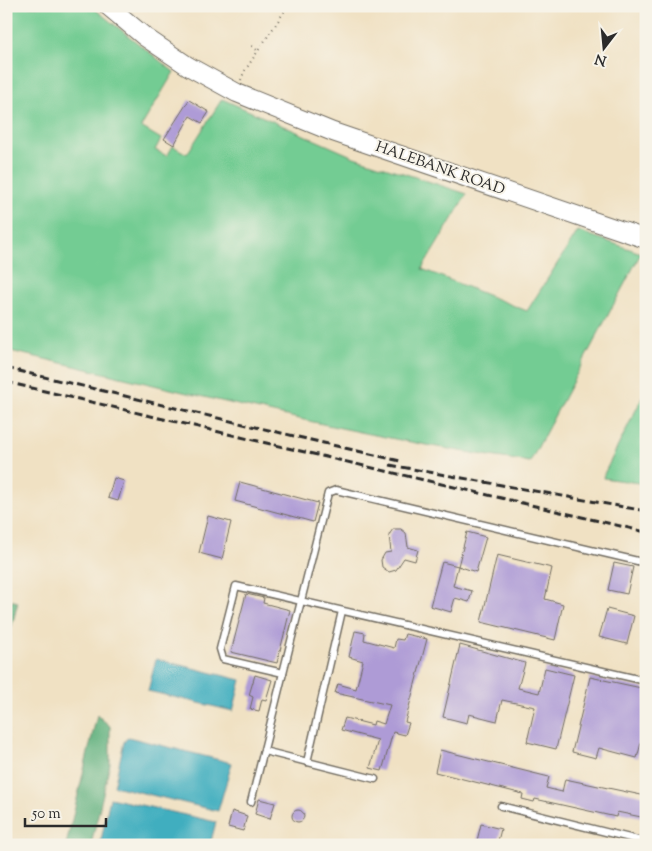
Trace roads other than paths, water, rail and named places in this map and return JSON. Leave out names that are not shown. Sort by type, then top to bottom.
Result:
[{"type":"street","name":"HALEBANK ROAD","points":[[108,6],[145,37],[188,66],[237,93],[333,132],[646,239]]},
{"type":"lane","points":[[251,802],[328,493],[336,490],[646,563]]},
{"type":"lane","points":[[283,673],[223,659],[220,649],[236,586],[646,682]]},
{"type":"lane","points":[[307,762],[342,611]]},
{"type":"lane","points":[[264,751],[375,779]]},
{"type":"lane","points":[[501,806],[646,842]]},
{"type":"water","points":[[156,659],[241,680],[233,711],[148,691]]},
{"type":"water","points":[[128,737],[232,763],[218,811],[114,786],[124,742]]},
{"type":"water","points":[[110,798],[216,822],[210,845],[100,845]]},
{"type":"railway","points":[[6,368],[400,461]]},
{"type":"railway","points":[[6,382],[646,532]]},
{"type":"railway","points":[[390,465],[646,511]]}]
